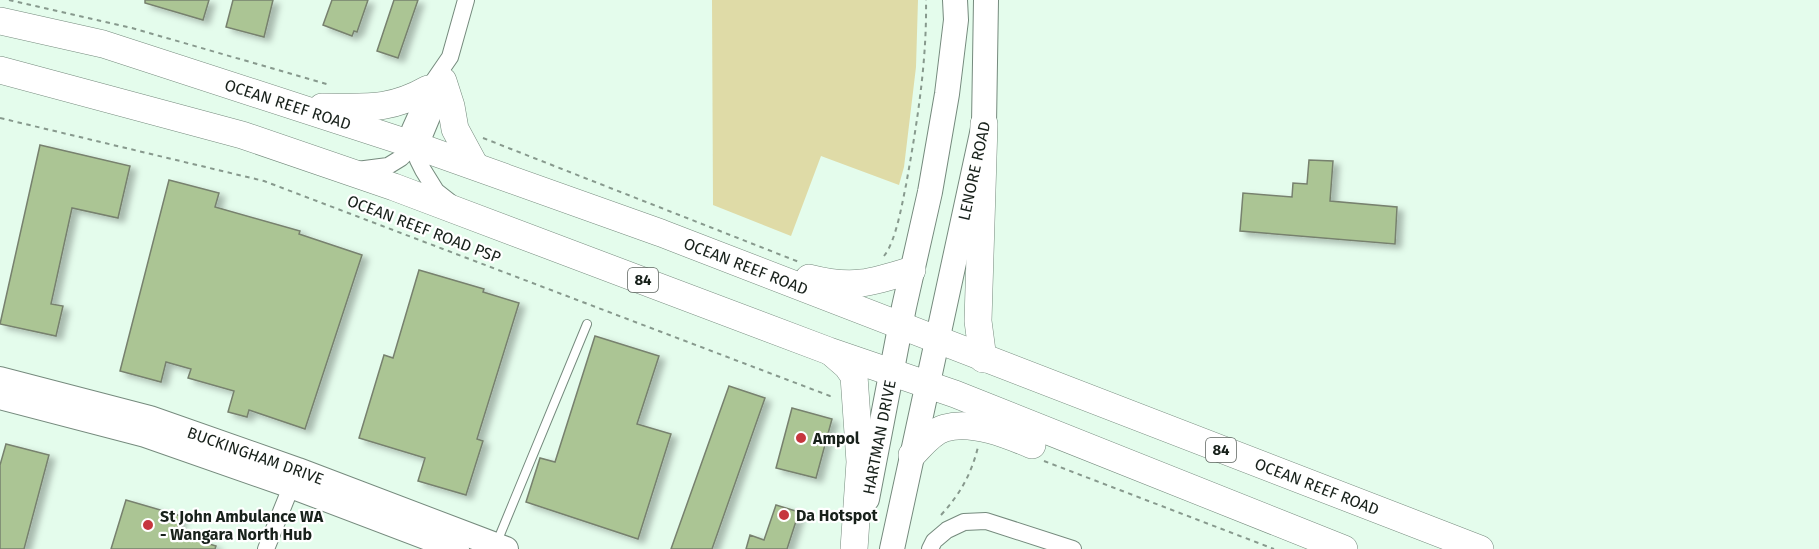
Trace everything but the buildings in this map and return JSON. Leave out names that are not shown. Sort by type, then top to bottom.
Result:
[{"type":"main road","name":"OCEAN REEF ROAD","points":[[0,21],[103,44],[475,166],[661,233],[1480,549]]},
{"type":"main road","name":"84","points":[[0,70],[242,135],[343,170],[829,351],[928,385],[1344,549]]},
{"type":"main road","points":[[297,107],[391,105],[406,101],[438,79],[451,106],[455,129],[475,166]]},
{"type":"main road","points":[[983,359],[978,321],[984,124]]},
{"type":"main road","points":[[661,233],[707,244],[771,268],[839,284],[868,284],[912,270]]},
{"type":"main road","points":[[829,351],[847,366],[854,376],[860,462],[855,549]]},
{"type":"main road","points":[[912,455],[934,434],[945,428],[983,428],[999,432],[1145,489],[1248,512]]},
{"type":"street","points":[[343,170],[388,166],[425,134],[442,93],[438,79],[450,57],[466,0]]},
{"type":"street","points":[[900,326],[930,192],[947,94],[956,20],[956,0]]},
{"type":"street","name":"LENORE ROAD","points":[[937,340],[984,124],[986,0]]},
{"type":"street","points":[[414,145],[418,160],[436,191],[460,212]]},
{"type":"street","name":"HARTMAN DRIVE","points":[[855,549],[893,373],[900,326]]},
{"type":"street","points":[[892,549],[937,340]]},
{"type":"street","name":"BUCKINGHAM DRIVE","points":[[0,379],[150,418],[458,549]]},
{"type":"street","name":"BUCKINGHAM DRIVE","points":[[0,397],[295,478],[501,547]]},
{"type":"street","points":[[266,549],[295,478]]},
{"type":"street","points":[[930,549],[934,541],[946,530],[964,522],[986,521],[1073,549]]},
{"type":"lane","points":[[501,547],[587,324]]},
{"type":"path","points":[[881,260],[887,252],[900,216],[914,140],[922,75],[926,0]]},
{"type":"path","name":"OCEAN REEF ROAD PSP","points":[[0,118],[264,181],[830,396]]},
{"type":"path","points":[[940,516],[963,488],[973,467],[980,440]]},
{"type":"shaded area","points":[[712,0],[918,0],[916,67],[904,167],[899,185],[821,156],[791,236],[713,205]]},
{"type":"place","name":"Ampol","points":[[801,438]]},
{"type":"place","name":"Da Hotspot","points":[[784,515]]},
{"type":"place","name":"St John Ambulance WA - Wangara North Hub","points":[[148,525]]}]
